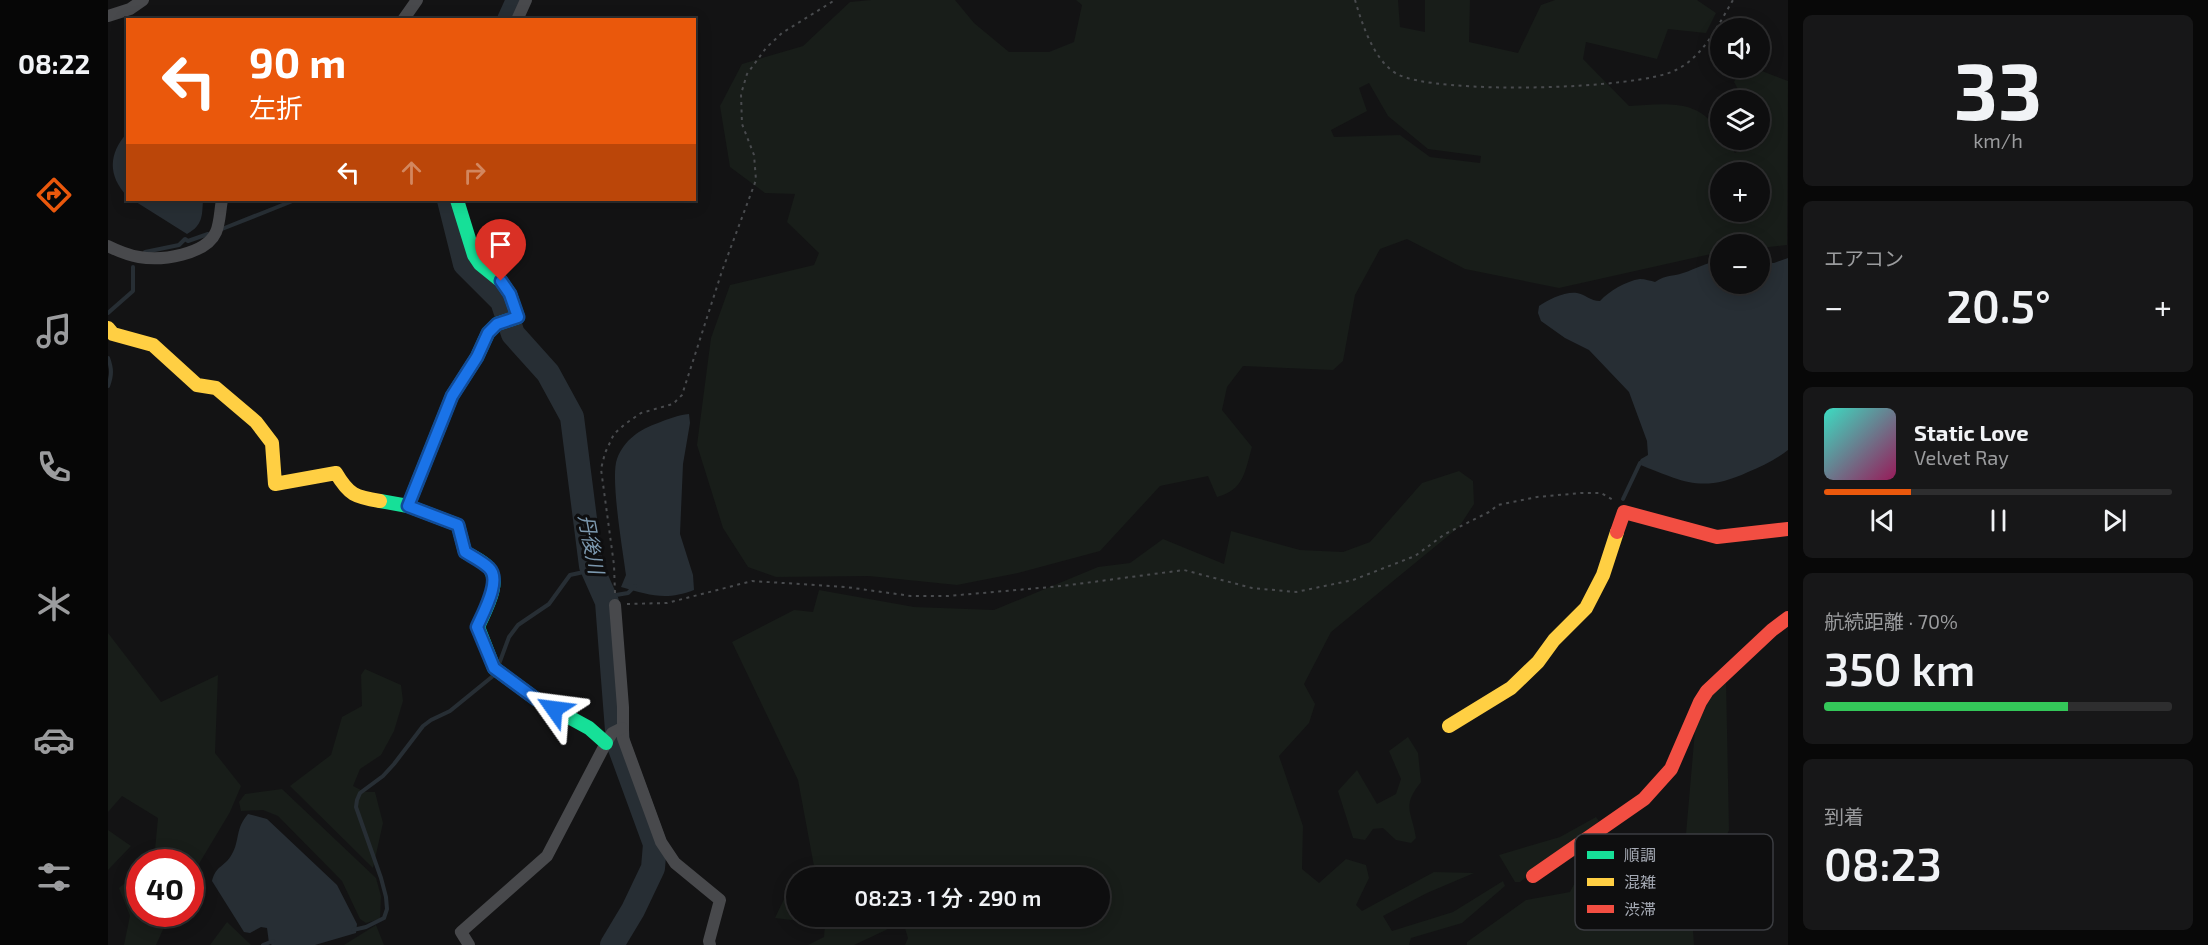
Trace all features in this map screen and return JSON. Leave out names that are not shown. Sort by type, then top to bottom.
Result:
[{"type":"street","points":[[108,16],[130,9],[143,0]]},
{"type":"street","points":[[404,18],[417,0]]},
{"type":"street","points":[[518,18],[526,0]]},
{"type":"street","points":[[108,246],[141,258],[162,258],[197,251],[210,242],[217,231],[222,201]]},
{"type":"street","points":[[408,506],[452,396],[477,357],[488,333],[497,324],[518,317],[510,294],[501,281],[480,264],[474,255],[457,201]]},
{"type":"street","points":[[108,328],[113,334],[153,345],[197,385],[216,388],[256,422],[272,442],[274,484],[336,473],[345,488],[356,497],[408,506],[458,525],[465,552],[491,569],[495,577],[477,627],[497,670],[536,699],[589,728],[623,738],[661,842],[675,863],[720,900],[709,941],[710,945]]},
{"type":"street","points":[[1449,726],[1511,688],[1538,662],[1554,640],[1586,608],[1603,575],[1624,512],[1717,537],[1788,529]]},
{"type":"street","points":[[469,945],[461,932],[547,856],[615,734],[623,707],[615,605]]},
{"type":"street","points":[[1594,834],[1644,799],[1671,769],[1707,691],[1788,618]]},
{"type":"street","points":[[1533,876],[1575,847]]},
{"type":"path","points":[[615,590],[602,469],[605,453],[614,434],[625,424],[641,413],[674,404],[682,395],[722,271],[756,180],[754,155],[742,124],[741,94],[747,74],[766,48],[782,33],[835,0]]},
{"type":"path","points":[[1355,0],[1375,51],[1395,73],[1409,79],[1444,85],[1503,88],[1642,80],[1675,71],[1692,60],[1712,36],[1733,0]]},
{"type":"path","points":[[615,605],[667,603],[752,581],[846,587],[911,596],[948,596],[1062,586],[1184,570],[1252,588],[1296,592],[1353,580],[1414,556],[1445,534],[1489,512],[1498,505],[1537,497],[1581,493],[1601,494],[1619,503],[1624,512]]},
{"type":"shaded area","points":[[871,0],[955,0],[974,23],[1009,52],[1049,52],[1074,42],[1082,5],[1076,0],[1398,0],[1400,27],[1425,32],[1425,0],[1470,0],[1469,42],[1518,53],[1541,5],[1555,0],[1697,0],[1716,13],[1714,18],[1710,18],[1710,25],[1706,33],[1668,29],[1657,59],[1586,42],[1583,59],[1629,106],[1662,104],[1684,106],[1704,115],[1710,121],[1710,150],[1732,150],[1735,153],[1740,150],[1770,150],[1770,90],[1738,90],[1734,82],[1736,78],[1770,78],[1770,74],[1788,81],[1787,245],[1770,247],[1770,234],[1710,234],[1710,254],[1559,288],[1465,269],[1407,239],[1380,249],[1355,295],[1343,361],[1333,370],[1243,366],[1227,387],[1222,410],[1252,447],[1242,478],[1233,490],[1226,494],[1217,497],[1208,476],[1160,486],[1100,551],[1018,573],[957,585],[869,576],[776,577],[748,567],[723,528],[697,445],[711,338],[730,285],[814,265],[819,253],[787,222],[795,194],[765,193],[730,167],[720,106],[742,64],[803,46],[850,2]],"holes":[[[1369,83],[1388,116],[1428,149],[1481,156],[1480,163],[1430,157],[1400,135],[1334,137],[1331,130],[1367,111],[1359,88]]]},
{"type":"shaded area","points":[[126,134],[126,195],[116,181],[113,165],[116,149]]},
{"type":"shaded area","points":[[135,201],[203,201],[199,224],[187,234]]},
{"type":"shaded area","points":[[1788,258],[1788,450],[1773,460],[1732,479],[1704,484],[1680,480],[1638,464],[1648,455],[1647,441],[1629,392],[1589,350],[1565,338],[1541,321],[1538,313],[1539,306],[1562,295],[1573,293],[1600,301],[1613,290],[1629,282],[1640,279],[1655,282],[1710,263],[1710,294],[1770,294],[1770,263]]},
{"type":"shaded area","points":[[689,414],[690,423],[683,464],[680,534],[693,575],[694,590],[666,596],[621,587],[626,575],[616,498],[617,459],[628,441],[639,432],[651,425]]},
{"type":"shaded area","points":[[1459,471],[1473,481],[1474,504],[1459,527],[1331,632],[1304,684],[1315,704],[1309,723],[1279,756],[1303,826],[1302,869],[1319,883],[1346,859],[1366,865],[1369,878],[1356,905],[1362,911],[1434,872],[1474,873],[1427,893],[1383,916],[1392,931],[1453,912],[1503,881],[1505,886],[1462,923],[1411,938],[1409,945],[905,945],[908,938],[905,927],[1110,927],[1110,867],[814,867],[798,780],[732,642],[794,610],[813,612],[819,590],[914,607],[994,610],[1098,567],[1130,563],[1163,539],[1224,564],[1231,531],[1300,550],[1343,552],[1370,542],[1422,483]]},
{"type":"shaded area","points":[[108,633],[161,702],[218,675],[215,753],[241,786],[230,812],[204,855],[204,849],[155,849],[158,818],[122,796],[108,812]]},
{"type":"shaded area","points":[[365,669],[401,685],[403,701],[394,731],[381,755],[360,769],[353,786],[365,792],[375,792],[383,823],[373,868],[290,786],[331,755],[342,717],[362,706],[361,675]]},
{"type":"shaded area","points":[[1726,679],[1729,830],[1727,834],[1686,834],[1695,730],[1710,698]]},
{"type":"shaded area","points":[[1408,737],[1418,753],[1421,782],[1410,804],[1416,838],[1411,843],[1396,840],[1383,828],[1373,829],[1365,840],[1353,838],[1338,791],[1357,770],[1377,804],[1396,794],[1401,779],[1389,751]]},
{"type":"shaded area","points":[[282,789],[376,878],[381,896],[380,919],[366,923],[360,919],[342,881],[278,816],[263,810],[241,811],[239,802],[245,794]]},
{"type":"shaded area","points":[[248,814],[267,819],[337,885],[357,924],[356,933],[315,945],[272,945],[269,943],[267,928],[261,927],[250,933],[244,932],[212,881],[218,869],[232,854],[241,825]]},
{"type":"shaded area","points":[[1596,817],[1599,821],[1582,834],[1575,834],[1575,840],[1520,882],[1515,882],[1499,855],[1560,837]]},
{"type":"shaded area","points":[[108,830],[131,846],[108,870]]},
{"type":"shaded area","points":[[126,882],[126,906],[119,888]]},
{"type":"shaded area","points":[[1575,883],[1575,930],[1693,930],[1694,945],[1467,945],[1467,942],[1526,900],[1570,892]]},
{"type":"shaded area","points":[[786,895],[786,919],[775,918]]},
{"type":"shaded area","points":[[227,922],[251,945],[210,945]]},
{"type":"shaded area","points":[[376,925],[384,945],[344,945]]},
{"type":"shaded area","points":[[128,927],[164,927],[156,945],[124,945]]},
{"type":"shaded area","points":[[825,927],[892,927],[854,945],[808,945],[824,937]]},
{"type":"waterway","name":"丹後川","points":[[510,18],[518,0]]},
{"type":"waterway","points":[[222,229],[292,201]]},
{"type":"waterway","name":"丹後川","points":[[449,201],[465,264],[502,301],[513,334],[548,373],[572,417],[591,566],[607,602],[618,743],[655,844],[653,868],[633,910],[612,945]]},
{"type":"waterway","points":[[145,252],[179,245],[185,239],[188,241],[208,234]]},
{"type":"waterway","points":[[108,313],[133,291],[133,267]]},
{"type":"waterway","points":[[108,358],[111,372],[108,386]]},
{"type":"waterway","points":[[1623,499],[1640,463]]},
{"type":"waterway","points":[[499,664],[509,637],[518,625],[549,604],[570,575],[593,570]]},
{"type":"waterway","points":[[604,597],[628,593],[635,586]]},
{"type":"waterway","points":[[353,930],[366,927],[384,918],[387,909],[381,878],[356,807],[360,793],[383,776],[423,726],[450,711],[493,676]]},
{"type":"waterway","points":[[263,945],[273,941]]},
{"type":"traffic: fast","points":[[408,506],[452,396],[477,357],[488,333],[497,324],[518,317],[510,294],[501,281],[480,264],[474,255],[457,201]]},
{"type":"traffic: fast","points":[[380,501],[408,506],[458,525],[465,552],[484,563],[493,574],[491,598],[478,627],[494,668],[536,699],[589,728],[606,743]]},
{"type":"traffic: slow","points":[[108,328],[113,334],[153,345],[197,385],[216,388],[256,422],[272,443],[275,484],[336,473],[354,494],[380,501]]},
{"type":"traffic: slow","points":[[1449,726],[1511,688],[1538,662],[1554,640],[1586,608],[1603,575],[1617,532]]},
{"type":"traffic: jam","points":[[1617,532],[1624,512],[1717,537],[1788,529]]},
{"type":"traffic: jam","points":[[1594,834],[1644,799],[1671,769],[1707,691],[1788,618]]},
{"type":"traffic: jam","points":[[1533,876],[1575,847]]},
{"type":"route","points":[[501,281],[510,294],[518,317],[497,324],[488,333],[477,357],[452,396],[408,506],[458,525],[465,552],[491,569],[495,577],[494,585],[477,627],[494,668],[536,699],[554,709]]}]
